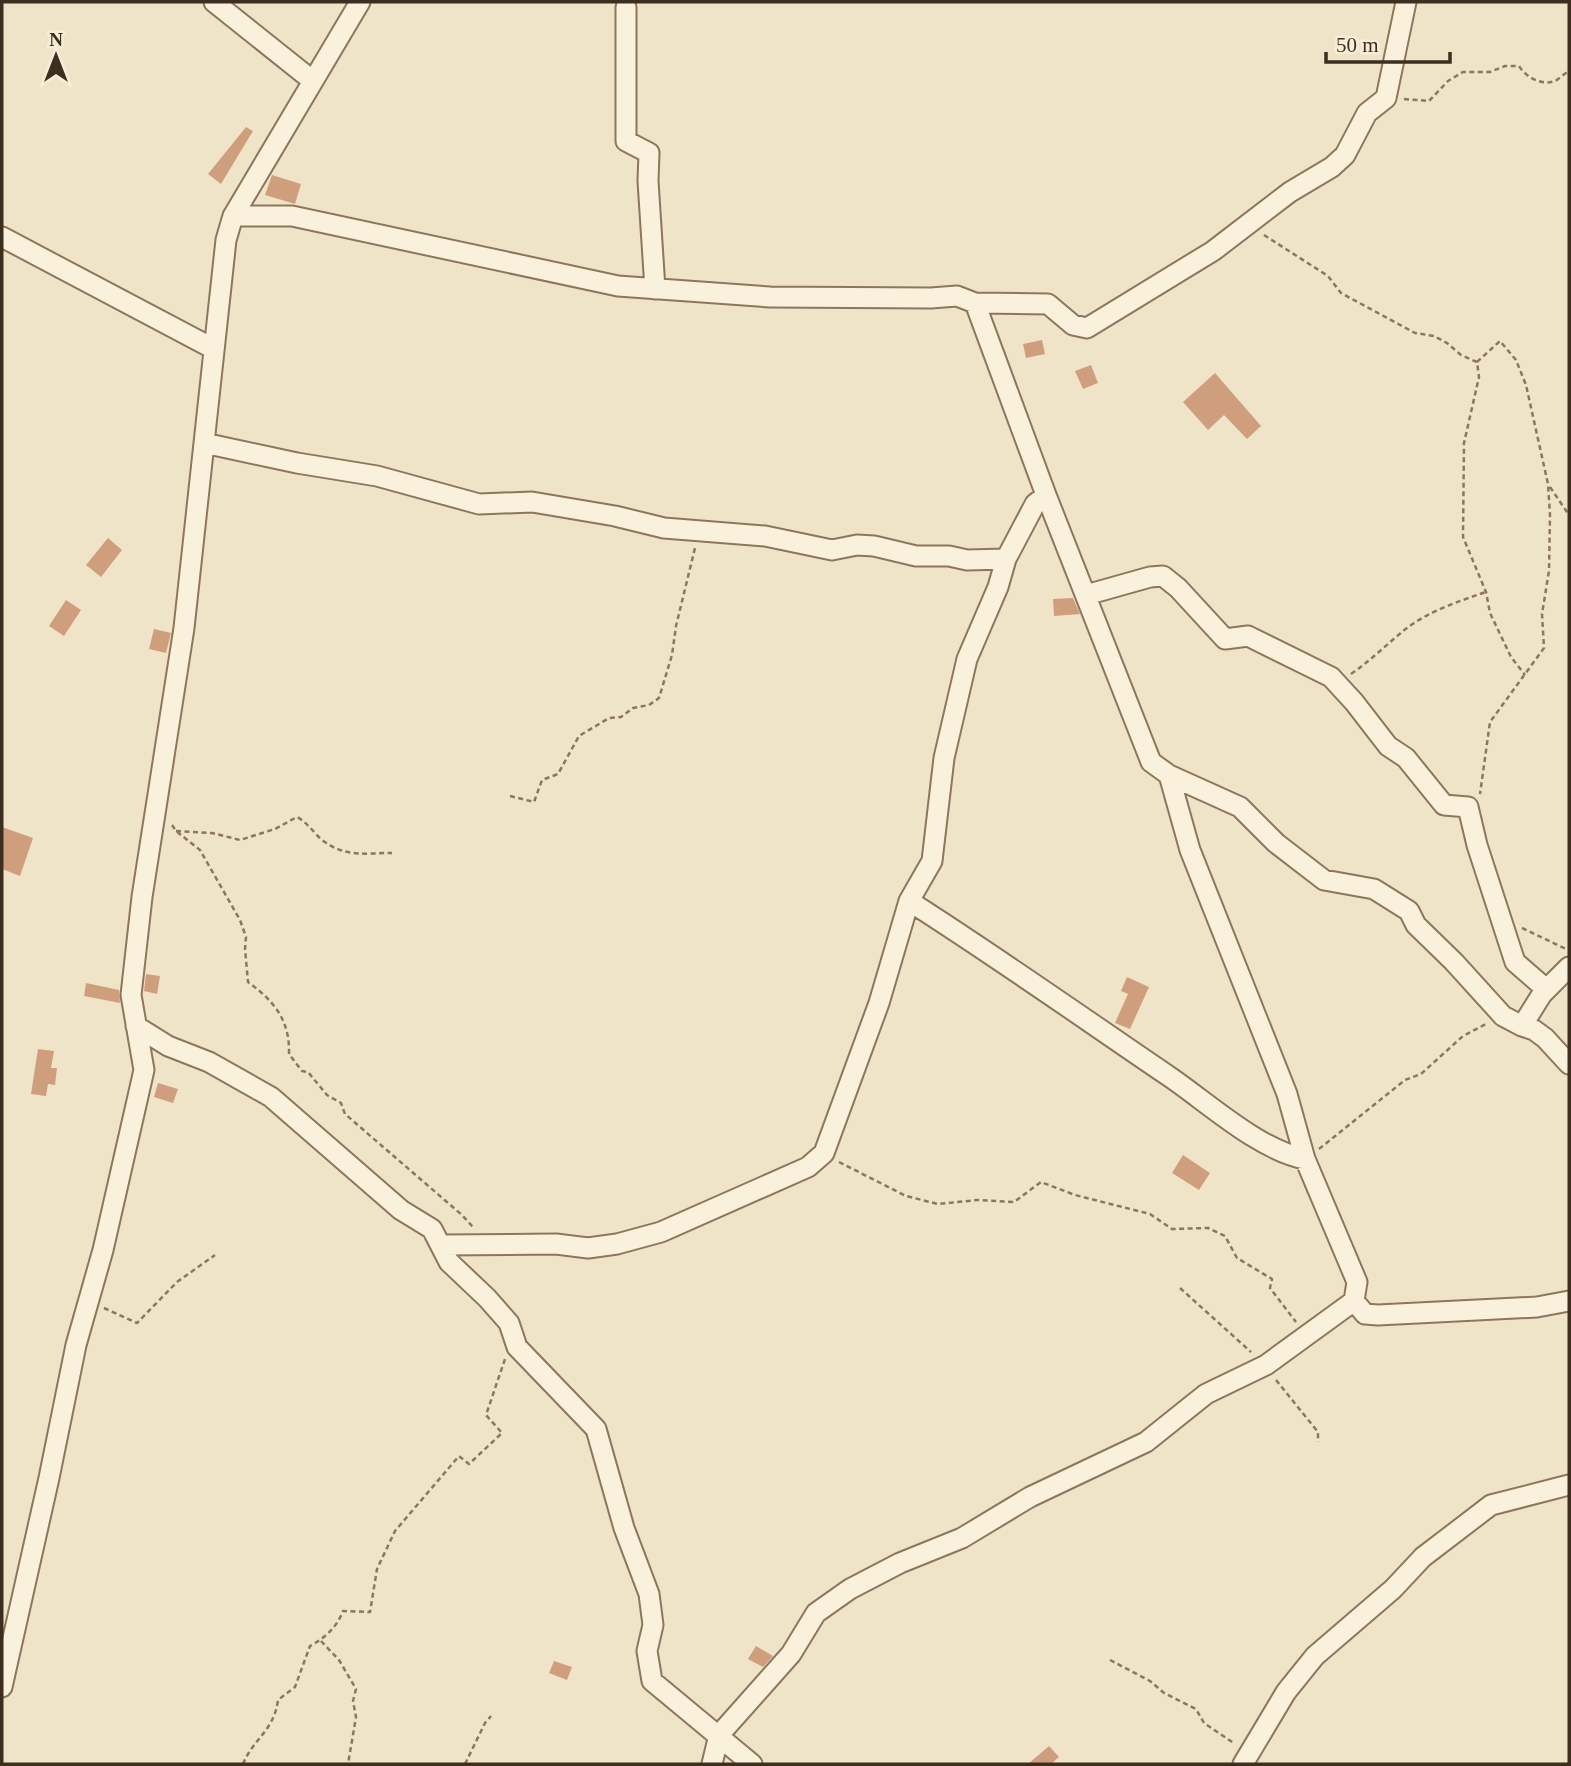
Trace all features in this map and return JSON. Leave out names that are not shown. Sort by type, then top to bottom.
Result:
[{"type":"street","points":[[214,2],[313,81]]},
{"type":"street","points":[[2,1687],[76,1345],[103,1250],[144,1070],[131,995],[142,897],[184,628],[226,240],[233,216],[360,2]]},
{"type":"street","points":[[233,216],[292,216],[618,286],[770,297],[957,296],[975,303],[1048,304],[1073,325],[1087,328],[1213,251],[1290,192],[1332,167],[1345,155],[1367,113],[1387,98],[1406,2]]},
{"type":"street","points":[[626,7],[626,141],[649,153],[648,181],[655,289]]},
{"type":"street","points":[[2,237],[214,349]]},
{"type":"street","points":[[975,303],[1046,495],[1151,762],[1169,775],[1240,807],[1276,844],[1324,880],[1374,889],[1409,911],[1416,925],[1503,1016],[1534,1030],[1569,1064]]},
{"type":"street","points":[[204,443],[297,463],[376,476],[479,504],[532,502],[615,516],[664,528],[765,536],[832,550],[857,545],[916,556],[949,556],[967,560],[1006,559]]},
{"type":"street","points":[[442,1245],[556,1244],[588,1248],[617,1244],[661,1232],[808,1167],[824,1153],[879,1003],[909,901],[932,861],[944,758],[967,659],[999,587],[1006,559],[1035,504],[1046,495]]},
{"type":"street","points":[[1086,595],[1150,577],[1163,576],[1178,588],[1225,639],[1248,636],[1331,677],[1388,746],[1406,758],[1444,805],[1468,807],[1477,845],[1516,961],[1546,989]]},
{"type":"street","points":[[712,1764],[719,1735],[791,1654],[816,1613],[850,1589],[900,1563],[962,1538],[1030,1497],[1146,1442],[1206,1394],[1266,1365],[1354,1301],[1357,1282],[1305,1159],[1287,1094],[1190,850],[1169,775]]},
{"type":"street","points":[[909,901],[1162,1072],[1231,1122],[1288,1156],[1305,1159]]},
{"type":"street","points":[[1521,1026],[1546,989],[1569,967]]},
{"type":"street","points":[[136,1026],[168,1046],[209,1062],[271,1097],[401,1210],[432,1229],[449,1262],[509,1323],[517,1347],[596,1429],[624,1528],[649,1594],[653,1625],[647,1651],[652,1681],[752,1764]]},
{"type":"street","points":[[1354,1301],[1365,1314],[1378,1315],[1537,1307],[1569,1301]]},
{"type":"street","points":[[1247,1759],[1266,1721],[1315,1656],[1392,1589],[1423,1557],[1491,1505],[1569,1485]]},
{"type":"path","points":[[1387,98],[1429,101],[1448,81],[1463,72],[1490,72],[1505,66],[1518,66],[1524,75],[1538,82],[1555,81],[1569,71]]},
{"type":"path","points":[[1252,222],[1266,237],[1328,276],[1341,293],[1415,333],[1434,336],[1461,355],[1477,362]]},
{"type":"path","points":[[1468,807],[1480,794],[1490,722],[1544,648],[1542,614],[1549,571],[1548,484],[1526,384],[1516,360],[1500,341],[1477,362]]},
{"type":"path","points":[[1477,362],[1479,377],[1464,443],[1462,537],[1486,592],[1490,613],[1511,657],[1525,675]]},
{"type":"path","points":[[1548,484],[1569,515]]},
{"type":"path","points":[[510,796],[534,802],[542,780],[558,774],[579,736],[609,718],[621,717],[632,708],[649,705],[659,698],[672,655],[688,568],[695,551],[693,530]]},
{"type":"path","points":[[1331,677],[1350,675],[1404,630],[1453,603],[1486,592]]},
{"type":"path","points":[[157,802],[176,831],[200,850],[240,920],[246,937],[244,949],[248,982],[268,997],[290,1033],[289,1054],[327,1095],[341,1103],[345,1114],[462,1214],[490,1245]]},
{"type":"path","points":[[176,831],[212,833],[240,840],[275,829],[297,817],[321,839],[345,854],[392,853]]},
{"type":"path","points":[[1504,923],[1518,926],[1569,951]]},
{"type":"path","points":[[1305,1159],[1339,1135],[1405,1080],[1421,1074],[1462,1036],[1503,1016]]},
{"type":"path","points":[[824,1153],[906,1196],[938,1204],[977,1200],[1014,1202],[1041,1182],[1075,1195],[1150,1214],[1172,1229],[1209,1228],[1225,1236],[1237,1258],[1272,1279],[1270,1288],[1307,1335]]},
{"type":"path","points":[[89,1301],[137,1323],[177,1282],[215,1255]]},
{"type":"path","points":[[1180,1288],[1266,1365],[1280,1387],[1318,1432],[1318,1442]]},
{"type":"path","points":[[243,1764],[276,1715],[278,1700],[296,1687],[310,1646],[321,1640],[338,1623],[343,1611],[370,1612],[377,1569],[395,1531],[459,1456],[469,1464],[502,1433],[486,1415],[513,1336]]},
{"type":"path","points":[[321,1640],[339,1660],[356,1689],[353,1701],[356,1717],[348,1764]]},
{"type":"path","points":[[1110,1660],[1196,1709],[1204,1723],[1247,1759]]},
{"type":"path","points":[[465,1764],[491,1716]]},
{"type":"building","points":[[246,127],[253,131],[221,184],[208,174]]},
{"type":"building","points":[[272,175],[301,184],[295,204],[265,195]]},
{"type":"building","points":[[1042,340],[1045,354],[1026,358],[1023,344]]},
{"type":"building","points":[[1091,365],[1098,383],[1083,389],[1075,371]]},
{"type":"building","points":[[1215,373],[1261,426],[1247,439],[1224,415],[1208,430],[1183,402]]},
{"type":"building","points":[[108,538],[122,550],[101,577],[86,565]]},
{"type":"building","points":[[1073,598],[1080,614],[1054,616],[1053,599]]},
{"type":"building","points":[[66,600],[81,610],[64,636],[49,626]]},
{"type":"building","points":[[154,629],[171,633],[166,653],[149,649]]},
{"type":"building","points":[[2,827],[33,838],[20,876],[2,869]]},
{"type":"building","points":[[146,974],[160,976],[157,994],[144,991]]},
{"type":"building","points":[[1127,977],[1149,987],[1130,1029],[1115,1023],[1128,994],[1121,991]]},
{"type":"building","points":[[86,983],[119,990],[120,1003],[84,996]]},
{"type":"building","points":[[38,1049],[54,1051],[51,1068],[57,1068],[55,1085],[48,1084],[46,1096],[31,1094]]},
{"type":"building","points":[[158,1083],[178,1089],[173,1103],[154,1097]]},
{"type":"building","points":[[1183,1155],[1210,1173],[1199,1190],[1172,1173]]},
{"type":"building","points":[[756,1646],[773,1656],[763,1667],[748,1659]]},
{"type":"building","points":[[554,1661],[572,1667],[567,1680],[549,1673]]},
{"type":"building","points":[[1049,1746],[1059,1757],[1051,1764],[1028,1764]]}]
